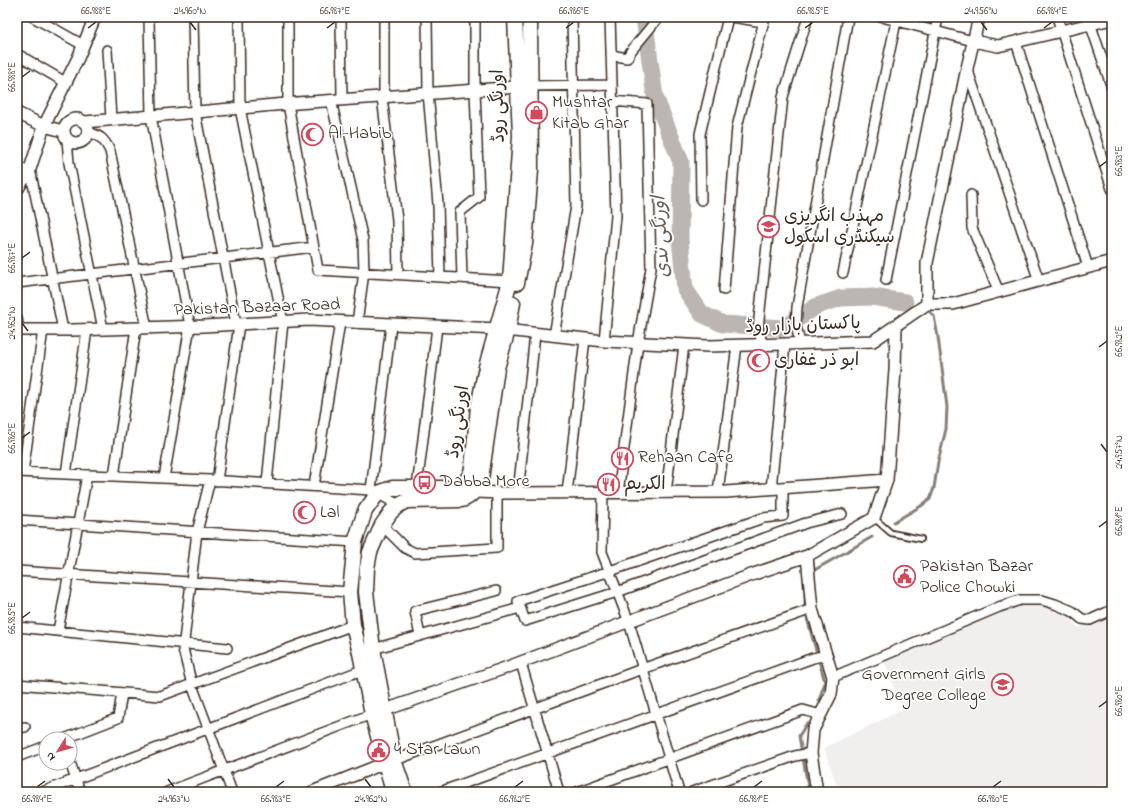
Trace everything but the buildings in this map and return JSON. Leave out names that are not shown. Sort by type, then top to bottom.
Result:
[{"type":"main road","name":"اورنگی روڈ","points":[[375,491],[392,488],[417,487],[457,488],[464,484],[470,476],[478,406],[486,367],[503,330],[525,244],[531,170],[524,86],[515,17]]},
{"type":"main road","name":"اورنگی روڈ","points":[[475,492],[481,479],[510,281],[530,17]]},
{"type":"main road","points":[[375,491],[365,511],[355,542],[350,592],[353,626],[360,653],[362,670],[378,712]]},
{"type":"main road","points":[[393,792],[389,762],[378,712],[373,649],[366,592],[367,568],[370,552],[382,525],[391,512],[399,505],[407,501],[462,500],[475,492]]},
{"type":"main road","points":[[389,762],[406,792]]},
{"type":"street","points":[[33,17],[83,45]]},
{"type":"street","points":[[17,190],[30,169],[44,126],[95,17]]},
{"type":"street","points":[[149,17],[151,116],[190,326],[164,478]]},
{"type":"street","points":[[193,17],[195,112],[223,258],[238,324],[214,480],[197,532],[183,649],[192,685],[232,792]]},
{"type":"street","points":[[238,17],[240,108],[283,322],[267,484]]},
{"type":"street","points":[[288,17],[288,104],[318,270],[510,281]]},
{"type":"street","points":[[341,17],[336,100],[363,240],[364,272],[357,323]]},
{"type":"street","points":[[384,17],[383,97],[397,220],[398,274]]},
{"type":"street","points":[[427,17],[428,93],[438,204],[440,277]]},
{"type":"street","points":[[462,278],[460,212],[479,197],[475,90],[475,17]]},
{"type":"street","points":[[554,336],[576,206],[572,17]]},
{"type":"street","points":[[604,341],[616,216],[610,17]]},
{"type":"street","points":[[611,55],[627,58],[631,50],[659,17]]},
{"type":"street","points":[[701,200],[700,134],[728,17]]},
{"type":"street","points":[[724,290],[737,127],[764,20],[732,17]]},
{"type":"street","points":[[763,344],[758,331],[783,97],[808,17]]},
{"type":"street","points":[[800,343],[796,326],[797,307],[848,17]]},
{"type":"street","points":[[882,17],[896,19],[935,31],[998,46],[1062,30],[1089,20],[1112,19]]},
{"type":"street","points":[[886,280],[938,17]]},
{"type":"street","points":[[980,17],[967,68],[927,263],[927,304],[953,304],[1112,260]]},
{"type":"street","points":[[1058,17],[1112,189]]},
{"type":"street","points":[[843,273],[896,19]]},
{"type":"street","points":[[1089,20],[1112,88]]},
{"type":"street","points":[[1016,42],[1088,267]]},
{"type":"street","points":[[107,50],[111,119]]},
{"type":"street","points":[[17,54],[65,82]]},
{"type":"street","points":[[967,68],[1039,281]]},
{"type":"street","points":[[86,127],[111,119],[336,100],[524,86],[612,85]]},
{"type":"street","points":[[612,101],[647,104],[650,268],[638,343],[618,493]]},
{"type":"street","points":[[20,117],[44,126],[65,136],[72,142],[78,143],[83,141],[86,137],[86,127]]},
{"type":"street","points":[[103,329],[69,163],[64,126],[71,119],[81,119],[86,127],[105,141],[110,151],[135,268],[142,328],[114,476]]},
{"type":"street","points":[[17,170],[30,169]]},
{"type":"street","points":[[30,169],[63,330]]},
{"type":"street","points":[[971,195],[972,228],[999,292]]},
{"type":"street","points":[[17,283],[314,247]]},
{"type":"street","name":"پاکستان بازار روڈ","points":[[503,330],[604,341],[684,345],[873,341],[927,304]]},
{"type":"street","points":[[17,318],[18,330]]},
{"type":"street","name":"Pakistan Bazaar Road","points":[[18,330],[87,330],[309,320],[503,330]]},
{"type":"street","points":[[314,486],[340,322]]},
{"type":"street","points":[[375,491],[391,324]]},
{"type":"street","points":[[167,792],[378,712],[521,663],[754,574],[807,556],[874,518],[887,480],[895,370],[896,326]]},
{"type":"street","points":[[417,487],[437,327]]},
{"type":"street","points":[[44,330],[20,472],[214,480],[375,491],[399,505]]},
{"type":"street","points":[[66,474],[87,330]]},
{"type":"street","points":[[518,493],[535,334]]},
{"type":"street","points":[[567,493],[585,339]]},
{"type":"street","points":[[770,489],[785,344]]},
{"type":"street","points":[[666,493],[684,345]]},
{"type":"street","points":[[718,492],[737,345]]},
{"type":"street","points":[[58,631],[87,475]]},
{"type":"street","points":[[461,486],[475,492],[497,493],[666,493],[770,489],[887,480]]},
{"type":"street","points":[[783,488],[783,516],[763,518],[518,601],[525,621],[617,592],[806,523],[842,514]]},
{"type":"street","points":[[382,525],[405,548],[415,553],[497,548],[497,493]]},
{"type":"street","points":[[603,493],[602,552],[629,622],[679,792]]},
{"type":"street","points":[[17,520],[355,542]]},
{"type":"street","points":[[807,556],[810,610],[820,657],[833,677],[831,694],[803,754],[817,792]]},
{"type":"street","points":[[17,571],[350,592]]},
{"type":"street","points":[[420,636],[415,611],[496,591]]},
{"type":"street","points":[[833,677],[999,607],[1020,600],[1042,600],[1072,611],[1082,619],[1090,620],[1112,610]]},
{"type":"street","points":[[373,649],[520,608]]},
{"type":"street","points":[[312,792],[642,668],[810,610]]},
{"type":"street","points":[[17,684],[160,696],[353,626]]},
{"type":"street","points":[[17,627],[227,648]]},
{"type":"street","points":[[440,792],[820,657]]},
{"type":"street","points":[[521,663],[559,792]]},
{"type":"street","points":[[42,792],[362,670]]},
{"type":"street","points":[[78,734],[118,718],[122,693]]},
{"type":"street","points":[[577,792],[804,710],[821,714]]},
{"type":"street","points":[[17,757],[38,749]]},
{"type":"street","points":[[692,792],[803,754]]},
{"type":"street","points":[[73,771],[80,792]]},
{"type":"lane","points":[[874,518],[891,533],[921,539]]},
{"type":"shaded area","name":"Government Girls Degree College","points":[[1027,601],[1066,611],[1078,628],[1112,613],[1112,792],[839,792],[824,748],[902,710],[884,659]]},
{"type":"waterway","name":"اورنگی ندی","points":[[644,17],[655,97],[681,162],[680,239],[685,289],[702,314],[723,324],[784,328],[817,306],[841,298],[872,297],[905,302]]},
{"type":"waterway","points":[[894,522],[930,499],[934,488],[938,462],[946,429],[947,407],[938,337],[934,316],[929,311]]},
{"type":"waterway","points":[[811,572],[872,537]]},
{"type":"waterway","points":[[805,588],[807,618],[825,682],[819,700]]},
{"type":"waterway","points":[[807,723],[799,736],[809,792]]},
{"type":"place","name":"Mushtar Kitab Ghar","points":[[537,113]]},
{"type":"place","name":"Al-Habib","points":[[313,134]]},
{"type":"place","name":"مہذب انگریزی سیکنڈری اسکول","points":[[769,227]]},
{"type":"place","name":"ابو ذر غفاری","points":[[758,361]]},
{"type":"place","name":"Rehaan Cafe","points":[[622,458]]},
{"type":"place","name":"Dabba More","points":[[425,482]]},
{"type":"place","name":"الکریم","points":[[609,485]]},
{"type":"place","name":"Lal","points":[[305,513]]},
{"type":"place","name":"Pakistan Bazar Police Chowki","points":[[905,577]]},
{"type":"place","name":"Government Girls Degree College","points":[[1002,685]]},
{"type":"place","name":"4 Star Lawn","points":[[379,750]]}]
